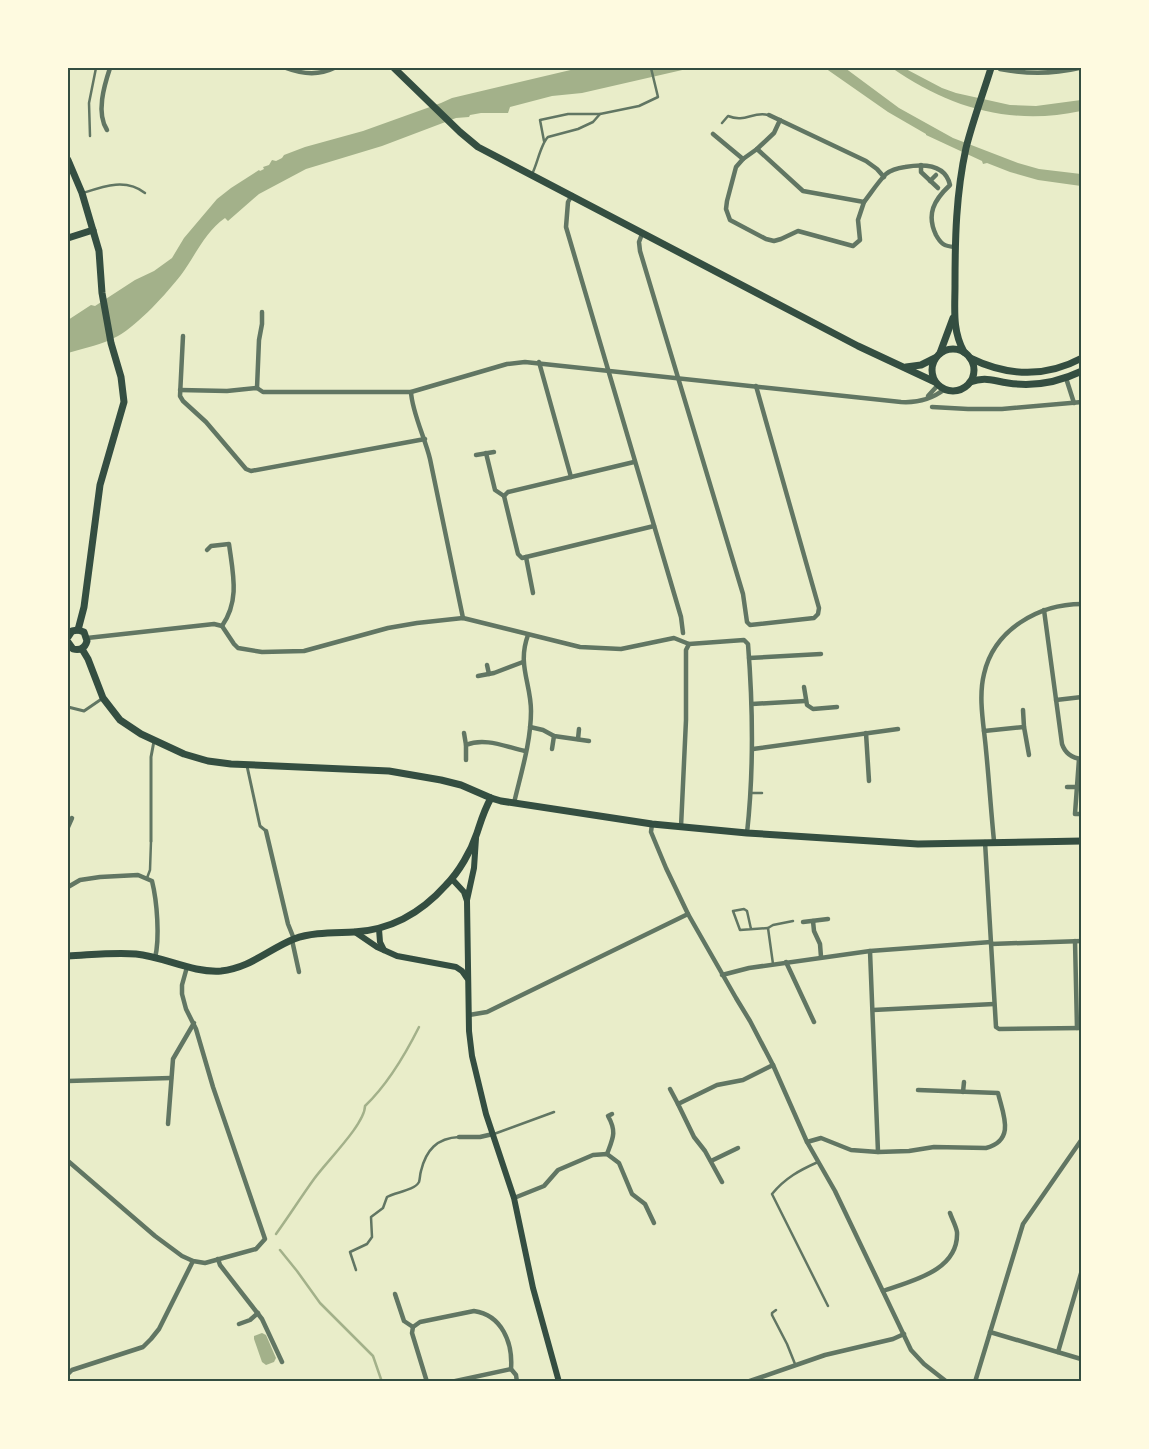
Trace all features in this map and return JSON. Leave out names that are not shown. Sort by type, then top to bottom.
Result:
[{"type":"main road","points":[[394,68],[478,147],[884,359],[936,383],[945,390],[956,390],[980,378],[989,378],[1008,383],[1039,384],[1066,378],[1082,371]]},
{"type":"main road","points":[[970,382],[974,370],[958,339],[954,315],[954,247],[959,189],[972,126],[991,70]]},
{"type":"main road","points":[[68,160],[82,193],[99,251],[102,293],[111,343],[121,377],[124,402],[100,485],[84,601],[78,630]]},
{"type":"main road","points":[[68,238],[93,230]]},
{"type":"main road","points":[[936,383],[932,370],[954,315]]},
{"type":"main road","points":[[904,367],[922,365],[949,349],[960,350],[996,368],[1023,373],[1051,370],[1082,358]]},
{"type":"main road","points":[[68,637],[72,631],[84,632],[87,644],[82,649],[73,649],[68,642]]},
{"type":"main road","points":[[82,649],[104,698],[120,720],[154,741],[200,759],[247,766],[389,771],[461,785],[491,798],[681,827],[918,844],[994,841],[1082,841]]},
{"type":"main road","points":[[491,798],[483,813],[477,835],[474,868],[467,901],[470,1046],[492,1134],[514,1198],[533,1288],[559,1382]]},
{"type":"main road","points":[[68,956],[136,954],[187,967],[222,971],[238,968],[293,940],[312,934],[379,929],[409,917],[424,907],[452,879],[477,835]]},
{"type":"main road","points":[[452,879],[464,892],[467,901]]},
{"type":"main road","points":[[379,929],[380,942],[385,951]]},
{"type":"main road","points":[[356,932],[377,947],[397,956],[456,967],[468,979]]},
{"type":"main road","points":[[456,967],[467,956]]},
{"type":"street","points":[[106,130],[102,122],[102,106],[110,68]]},
{"type":"street","points":[[286,68],[295,71],[318,73],[334,68]]},
{"type":"street","points":[[1000,69],[1063,71],[1079,68]]},
{"type":"street","points":[[769,115],[866,161],[884,177]]},
{"type":"street","points":[[780,120],[774,133],[736,166],[727,201],[730,220],[735,224],[774,241],[798,231],[853,246],[860,240],[858,220],[864,202],[884,177],[893,170],[928,165],[941,170],[949,181],[950,185],[933,206],[930,220],[940,242],[945,246],[954,247]]},
{"type":"street","points":[[714,134],[743,159]]},
{"type":"street","points":[[757,149],[803,191],[864,202]]},
{"type":"street","points":[[922,165],[921,172],[938,188]]},
{"type":"street","points":[[930,181],[936,175]]},
{"type":"street","points":[[572,195],[568,202],[566,226],[681,617],[683,633]]},
{"type":"street","points":[[642,234],[639,242],[640,251],[743,594],[746,616],[750,625],[814,618],[818,614],[819,608],[756,386]]},
{"type":"street","points":[[257,388],[262,312]]},
{"type":"street","points":[[181,337],[180,396],[206,422],[246,469],[251,471],[425,439]]},
{"type":"street","points":[[180,390],[235,391],[257,388],[263,392],[411,392],[518,362],[539,362],[901,402],[914,402],[938,395],[945,390]]},
{"type":"street","points":[[539,362],[571,478]]},
{"type":"street","points":[[1066,378],[1074,403]]},
{"type":"street","points":[[925,399],[934,392],[936,383]]},
{"type":"street","points":[[411,392],[412,404],[425,439],[463,618]]},
{"type":"street","points":[[951,408],[952,402]]},
{"type":"street","points":[[932,407],[1002,408],[1082,402]]},
{"type":"street","points":[[476,455],[494,452]]},
{"type":"street","points":[[486,453],[495,490],[504,496],[518,554],[524,557],[654,526]]},
{"type":"street","points":[[504,496],[508,492],[634,462]]},
{"type":"street","points":[[207,550],[211,546],[229,544],[234,602],[222,626]]},
{"type":"street","points":[[524,557],[533,593]]},
{"type":"street","points":[[994,841],[982,714],[983,681],[988,661],[996,645],[1011,629],[1025,619],[1058,606],[1082,604]]},
{"type":"street","points":[[1044,610],[1062,744],[1065,752],[1080,759],[1076,814],[1082,814]]},
{"type":"street","points":[[87,638],[214,624],[222,626],[234,644],[244,650],[254,652],[304,651],[388,628],[463,618],[580,647],[605,649],[621,649],[674,638],[689,644],[744,640],[748,644],[753,749],[747,833]]},
{"type":"street","points":[[514,802],[530,727],[531,705],[523,662],[528,635]]},
{"type":"street","points":[[681,827],[686,720],[686,650],[689,644]]},
{"type":"street","points":[[749,658],[820,654]]},
{"type":"street","points":[[478,676],[523,662]]},
{"type":"street","points":[[487,664],[489,674]]},
{"type":"street","points":[[804,687],[807,705],[813,708],[837,707]]},
{"type":"street","points":[[1056,700],[1082,697]]},
{"type":"street","points":[[68,707],[84,711],[104,698]]},
{"type":"street","points":[[752,704],[805,701]]},
{"type":"street","points":[[1023,710],[1029,755]]},
{"type":"street","points":[[530,727],[543,730],[554,736],[589,741]]},
{"type":"street","points":[[984,731],[1024,727]]},
{"type":"street","points":[[578,739],[579,729]]},
{"type":"street","points":[[753,749],[898,729]]},
{"type":"street","points":[[464,733],[466,760]]},
{"type":"street","points":[[866,733],[869,781]]},
{"type":"street","points":[[552,749],[554,736]]},
{"type":"street","points":[[151,841],[151,757],[154,741]]},
{"type":"street","points":[[466,745],[474,742],[483,742],[525,751]]},
{"type":"street","points":[[247,766],[260,826],[266,831],[299,972]]},
{"type":"street","points":[[1067,787],[1078,787]]},
{"type":"street","points":[[68,826],[72,818]]},
{"type":"street","points":[[652,824],[651,832],[688,914],[750,1021],[773,1065],[807,1142],[835,1191],[911,1350],[947,1382]]},
{"type":"street","points":[[984,842],[996,1027],[1000,1029],[1079,1028],[1075,941]]},
{"type":"street","points":[[68,887],[85,879],[138,875],[152,881],[157,927],[157,951],[154,958]]},
{"type":"street","points":[[468,1015],[487,1012],[688,914]]},
{"type":"street","points":[[803,922],[828,919]]},
{"type":"street","points":[[813,921],[814,931],[820,944],[821,957]]},
{"type":"street","points":[[722,975],[748,968],[870,951],[991,943],[1082,941]]},
{"type":"street","points":[[870,951],[878,1152]]},
{"type":"street","points":[[786,962],[814,1022]]},
{"type":"street","points":[[68,1161],[155,1236],[182,1256],[194,1261],[205,1263],[256,1249],[265,1239],[213,1087],[194,1023],[186,1009],[182,985],[187,967]]},
{"type":"street","points":[[873,1010],[994,1004]]},
{"type":"street","points":[[168,1124],[173,1059],[194,1023]]},
{"type":"street","points":[[678,1104],[717,1085],[743,1080],[773,1065]]},
{"type":"street","points":[[68,1081],[171,1078]]},
{"type":"street","points":[[963,1092],[964,1082]]},
{"type":"street","points":[[670,1089],[694,1137],[701,1144],[722,1182]]},
{"type":"street","points":[[807,1142],[821,1138],[851,1150],[878,1152],[909,1151],[934,1147],[978,1149],[992,1146],[998,1142],[1003,1134],[1006,1124],[998,1093],[918,1090]]},
{"type":"street","points":[[607,1154],[614,1135],[613,1125],[608,1116],[612,1114]]},
{"type":"street","points":[[459,1137],[480,1137],[492,1134]]},
{"type":"street","points":[[975,1382],[1023,1224],[1082,1139]]},
{"type":"street","points":[[1076,1146],[1082,1150]]},
{"type":"street","points":[[711,1161],[738,1148]]},
{"type":"street","points":[[514,1198],[544,1186],[558,1170],[593,1155],[607,1154],[619,1163],[632,1194],[645,1204],[654,1223]]},
{"type":"street","points":[[883,1291],[912,1282],[947,1262],[952,1253],[957,1231],[950,1213]]},
{"type":"street","points":[[218,1260],[220,1266],[258,1314],[282,1362]]},
{"type":"street","points":[[68,1374],[72,1370],[143,1347],[159,1329],[194,1261]]},
{"type":"street","points":[[1058,1352],[1082,1270]]},
{"type":"street","points":[[395,1294],[404,1321],[413,1327]]},
{"type":"street","points":[[427,1382],[412,1333],[413,1327],[420,1322],[468,1312],[481,1312],[497,1321],[505,1334],[512,1361],[511,1369],[516,1375],[517,1382]]},
{"type":"street","points":[[239,1324],[250,1320],[258,1314]]},
{"type":"street","points":[[990,1332],[1081,1359]]},
{"type":"street","points":[[747,1382],[796,1365],[893,1339],[904,1334]]},
{"type":"street","points":[[451,1382],[511,1369]]},
{"type":"lane","points":[[90,136],[90,103],[96,68]]},
{"type":"lane","points":[[532,174],[540,157],[544,141],[540,120],[570,114],[600,114],[639,106],[658,97],[651,68]]},
{"type":"lane","points":[[722,123],[728,116],[742,119],[762,113],[769,115]]},
{"type":"lane","points":[[544,141],[548,137],[578,129],[594,122],[600,114]]},
{"type":"lane","points":[[82,193],[122,184],[136,186],[145,193]]},
{"type":"lane","points":[[751,793],[762,793]]},
{"type":"lane","points":[[147,878],[150,870],[151,841]]},
{"type":"lane","points":[[751,930],[747,911],[740,909],[733,911],[740,930],[751,930],[768,928],[772,924],[793,921]]},
{"type":"lane","points":[[768,928],[773,964]]},
{"type":"lane","points":[[492,1134],[554,1112]]},
{"type":"lane","points":[[356,1270],[350,1252],[367,1244],[372,1236],[371,1217],[383,1208],[387,1197],[414,1187],[418,1183],[425,1159],[438,1143],[447,1138],[459,1137]]},
{"type":"lane","points":[[818,1162],[794,1173],[781,1183],[772,1194],[828,1306]]},
{"type":"lane","points":[[776,1310],[772,1315],[796,1365]]},
{"type":"shaded area","points":[[579,68],[691,68],[582,93],[552,96],[510,107],[508,113],[481,113],[470,115],[469,117],[456,118],[382,146],[306,169],[259,194],[228,221],[225,218],[218,224],[206,237],[168,291],[143,317],[126,331],[106,342],[68,353],[68,320],[91,305],[95,306],[135,280],[154,271],[172,258],[184,238],[217,199],[259,170],[264,169],[263,167],[269,165],[272,160],[276,161],[284,155],[305,147],[363,131],[452,98]]},
{"type":"shaded area","points":[[825,68],[845,68],[899,108],[953,138],[1039,169],[1081,174],[1081,186],[1038,180],[987,163],[983,164],[982,161],[926,135],[888,112]]},
{"type":"shaded area","points":[[892,68],[904,68],[942,88],[956,93],[1010,105],[1036,106],[1081,100],[1081,111],[1030,116],[1006,115],[982,110],[936,94]]},
{"type":"shaded area","points":[[262,1333],[266,1335],[276,1358],[274,1362],[266,1365],[262,1362],[254,1339],[254,1336]]},
{"type":"waterway","points":[[276,1234],[314,1179],[359,1123],[365,1106],[395,1069],[419,1027]]},
{"type":"waterway","points":[[280,1250],[320,1303],[373,1356],[382,1382]]}]
